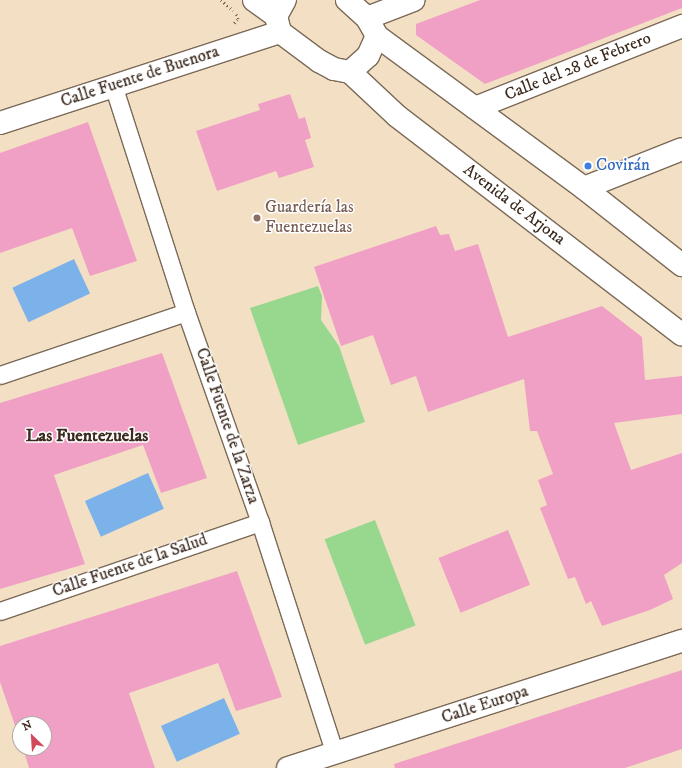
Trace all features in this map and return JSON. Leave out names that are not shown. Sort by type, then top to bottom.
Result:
[{"type":"street","points":[[254,0],[280,16],[319,61],[334,70],[350,72],[368,56],[372,27],[414,0]]},
{"type":"street","points":[[347,0],[372,27],[475,108],[680,261]]},
{"type":"street","name":"Calle Fuente de Buenora","points":[[0,123],[112,85],[280,16]]},
{"type":"street","name":"Calle del 28 de Febrero","points":[[475,108],[682,26]]},
{"type":"street","name":"Avenida de Arjona","points":[[350,72],[397,116],[682,335]]},
{"type":"street","name":"Calle Fuente de la Zarza","points":[[112,85],[186,312],[260,522],[338,761]]},
{"type":"street","points":[[584,188],[682,149]]},
{"type":"street","points":[[0,375],[186,312]]},
{"type":"street","name":"Calle Fuente de la Salud","points":[[0,610],[260,522]]},
{"type":"street","name":"Calle Europa","points":[[288,768],[338,761],[682,641]]},
{"type":"green space","points":[[318,286],[322,296],[321,320],[339,346],[365,422],[298,445],[250,308]]},
{"type":"green space","points":[[375,520],[415,625],[365,645],[325,539]]},
{"type":"water","points":[[74,259],[90,293],[28,322],[12,288]]},
{"type":"water","points":[[148,473],[164,509],[101,537],[85,501]]},
{"type":"water","points":[[224,698],[240,734],[177,762],[161,726]]},
{"type":"building","points":[[480,0],[682,0],[682,8],[485,84],[416,35],[416,24]]},
{"type":"building","name":"Guardería las Fuentezuelas","points":[[290,94],[299,119],[305,117],[311,138],[305,140],[314,167],[279,178],[276,171],[217,191],[196,131],[260,110],[258,104]]},
{"type":"building","points":[[88,122],[137,261],[90,276],[72,228],[0,253],[0,153]]},
{"type":"building","points":[[436,226],[440,235],[449,234],[455,251],[478,244],[508,337],[602,306],[642,337],[645,380],[682,376],[682,414],[614,423],[631,470],[682,453],[682,563],[664,575],[673,599],[650,610],[602,626],[591,601],[586,604],[575,577],[568,579],[540,508],[547,505],[538,480],[553,474],[537,431],[530,431],[524,379],[428,412],[416,376],[391,385],[373,335],[341,346],[314,267]]},
{"type":"building","points":[[162,353],[207,478],[161,493],[143,445],[54,475],[85,564],[0,589],[0,403]]},
{"type":"building","points":[[508,530],[530,585],[461,613],[438,558]]},
{"type":"building","points":[[237,571],[282,697],[236,711],[218,663],[129,693],[155,768],[29,768],[25,756],[52,756],[52,716],[12,717],[0,682],[0,646]]},
{"type":"building","points":[[682,670],[682,749],[625,768],[395,768],[394,764]]},
{"type":"place","name":"Covirán","points":[[588,166]]},
{"type":"place","name":"Guardería las Fuentezuelas","points":[[257,218]]},
{"type":"district","name":"Las Fuentezuelas","points":[[87,436]]}]
